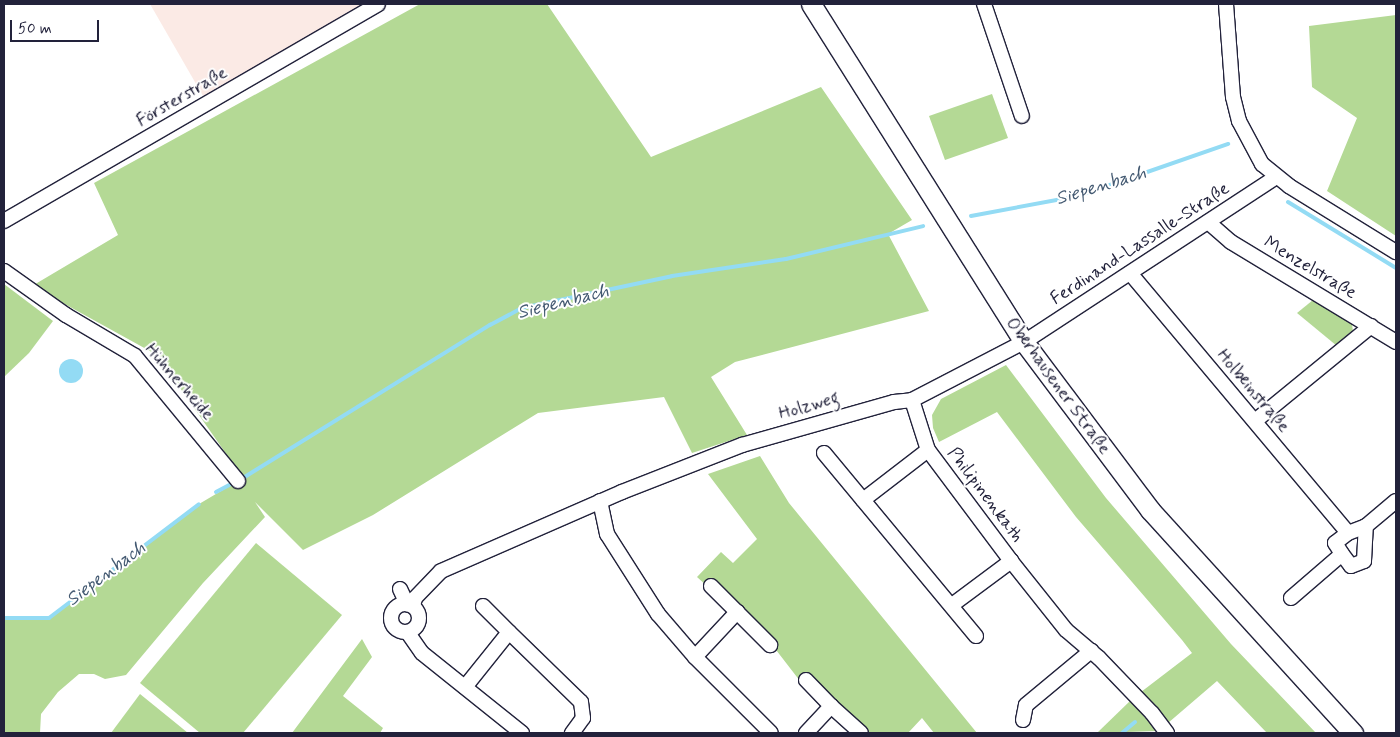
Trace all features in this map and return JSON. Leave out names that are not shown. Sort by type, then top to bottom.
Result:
[{"type":"main road","name":"Oberhausener Straße","points":[[811,4],[1024,342],[1150,510],[1353,733]]},
{"type":"street","name":"Försterstraße","points":[[4,221],[378,4]]},
{"type":"street","points":[[984,4],[1022,116]]},
{"type":"street","points":[[1226,4],[1233,97],[1239,120],[1262,164],[1276,178],[1396,252]]},
{"type":"street","name":"Ferdinand-Lassalle-Straße","points":[[1024,342],[1276,178]]},
{"type":"street","name":"Menzelstraße","points":[[1208,222],[1231,242],[1396,342]]},
{"type":"street","name":"Hühnerheide","points":[[4,272],[66,315],[134,356],[238,481]]},
{"type":"street","name":"Holbeinstraße","points":[[1130,273],[1348,533]]},
{"type":"street","points":[[1255,421],[1371,326]]},
{"type":"street","name":"Holzweg","points":[[410,605],[422,583],[441,571],[600,501],[742,445],[894,402],[912,400],[1024,342]]},
{"type":"street","name":"Philipinenkath","points":[[912,400],[928,450],[1011,561],[1066,630],[1091,651],[1139,700],[1166,733]]},
{"type":"street","name":"Philipinenkath","points":[[863,500],[928,450]]},
{"type":"street","points":[[824,453],[976,636]]},
{"type":"street","points":[[600,501],[607,534],[658,614],[756,728],[771,733]]},
{"type":"street","points":[[1366,526],[1364,561],[1352,566],[1335,544],[1348,533],[1366,526],[1396,501]]},
{"type":"street","points":[[1291,598],[1342,554]]},
{"type":"street","name":"Philipinenkath","points":[[952,605],[1011,561]]},
{"type":"street","points":[[711,586],[770,645]]},
{"type":"street","points":[[400,589],[420,621],[408,633]]},
{"type":"street","points":[[410,605],[396,606],[390,616],[397,631],[408,633],[422,653],[522,733]]},
{"type":"street","points":[[483,606],[581,702],[585,712],[572,733]]},
{"type":"street","points":[[695,657],[737,612]]},
{"type":"street","points":[[465,687],[509,632]]},
{"type":"street","points":[[1023,720],[1026,706],[1091,651]]},
{"type":"street","points":[[806,680],[861,733]]},
{"type":"street","points":[[806,733],[832,706]]},
{"type":"shaded area","points":[[150,4],[365,4],[203,96]]},
{"type":"green space","points":[[420,4],[547,4],[651,157],[821,87],[912,220],[888,234],[929,311],[735,362],[711,377],[747,435],[692,453],[664,397],[538,413],[373,515],[303,550],[255,502],[265,517],[203,583],[126,675],[105,679],[94,674],[79,674],[58,692],[41,714],[40,733],[4,733],[4,618],[49,618],[199,504],[243,478],[157,355],[32,286],[118,235],[94,183]]},
{"type":"green space","points":[[1396,15],[1396,236],[1327,191],[1357,118],[1312,87],[1309,26]]},
{"type":"green space","points":[[992,94],[1008,138],[945,160],[929,116]]},
{"type":"green space","points":[[4,284],[53,321],[29,353],[4,377]]},
{"type":"green space","points":[[1313,300],[1352,324],[1353,332],[1337,346],[1297,313]]},
{"type":"green space","points":[[1006,365],[1106,498],[1231,644],[1316,733],[1267,733],[1217,681],[1168,723],[1141,692],[1192,653],[1182,640],[1076,517],[997,412],[939,442],[933,428],[932,415],[941,399]]},
{"type":"green space","points":[[760,456],[789,503],[977,733],[934,733],[922,718],[908,733],[867,733],[800,681],[773,646],[697,577],[721,552],[733,563],[757,539],[708,474]]},
{"type":"green space","points":[[256,543],[342,615],[243,733],[200,733],[140,683]]},
{"type":"green space","points":[[362,639],[372,657],[343,696],[383,728],[380,733],[292,733]]},
{"type":"green space","points":[[140,694],[177,724],[188,733],[111,733]]},
{"type":"green space","points":[[1131,700],[1157,731],[1097,733]]},
{"type":"water","points":[[71,359],[80,362],[83,371],[80,380],[71,383],[62,380],[59,371],[62,362]]},
{"type":"waterway","name":"Siepenbach","points":[[971,216],[1078,196],[1228,144]]},
{"type":"waterway","name":"Siepenbach","points":[[1288,202],[1396,268]]},
{"type":"waterway","name":"Siepenbach","points":[[243,478],[490,325],[522,308],[672,276],[786,259],[923,226]]},
{"type":"waterway","points":[[216,492],[229,485]]},
{"type":"waterway","name":"Siepenbach","points":[[4,618],[49,618],[199,504]]},
{"type":"waterway","points":[[1122,733],[1135,722]]}]
